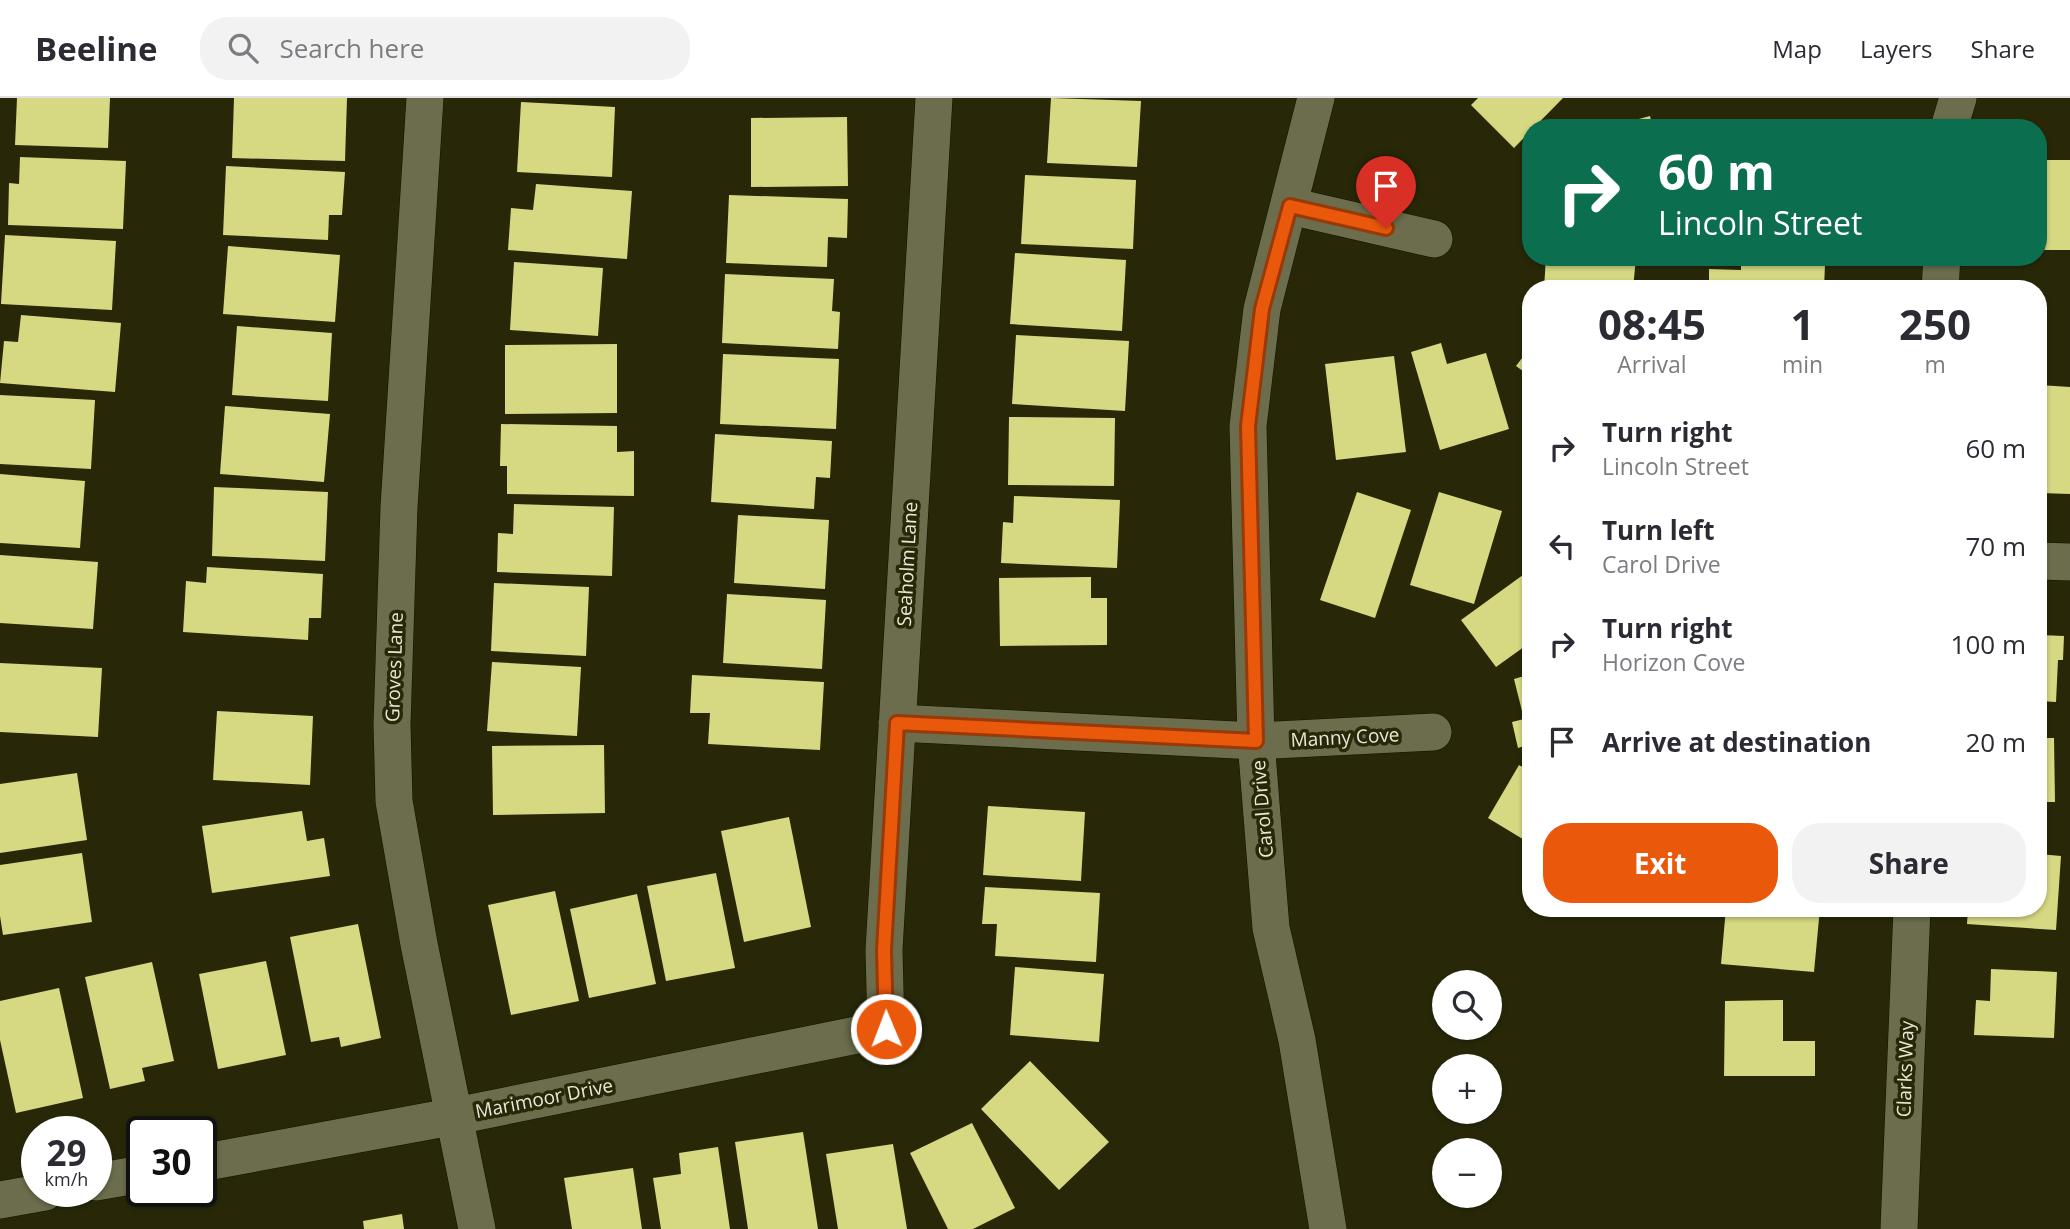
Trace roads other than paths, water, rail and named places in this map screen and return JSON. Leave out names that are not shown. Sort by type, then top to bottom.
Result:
[{"type":"street","name":"Groves Lane","points":[[425,98],[399,507],[394,801],[478,1229]]},
{"type":"street","name":"Seaholm Lane","points":[[886,1029],[884,950],[934,98]]},
{"type":"street","name":"Carol Drive","points":[[1316,98],[1262,309],[1248,426],[1256,741],[1271,928],[1297,1040],[1328,1229]]},
{"type":"street","points":[[1952,119],[1958,98]]},
{"type":"street","points":[[1290,206],[1434,239]]},
{"type":"street","points":[[2047,561],[2070,562]]},
{"type":"street","name":"Manny Cove","points":[[897,723],[1256,741],[1433,732]]},
{"type":"street","name":"Clarks Way","points":[[1899,1229],[1912,917]]},
{"type":"street","name":"Marimoor Drive","points":[[217,1160],[456,1116],[886,1029]]},
{"type":"street","points":[[0,1200],[21,1196]]}]
